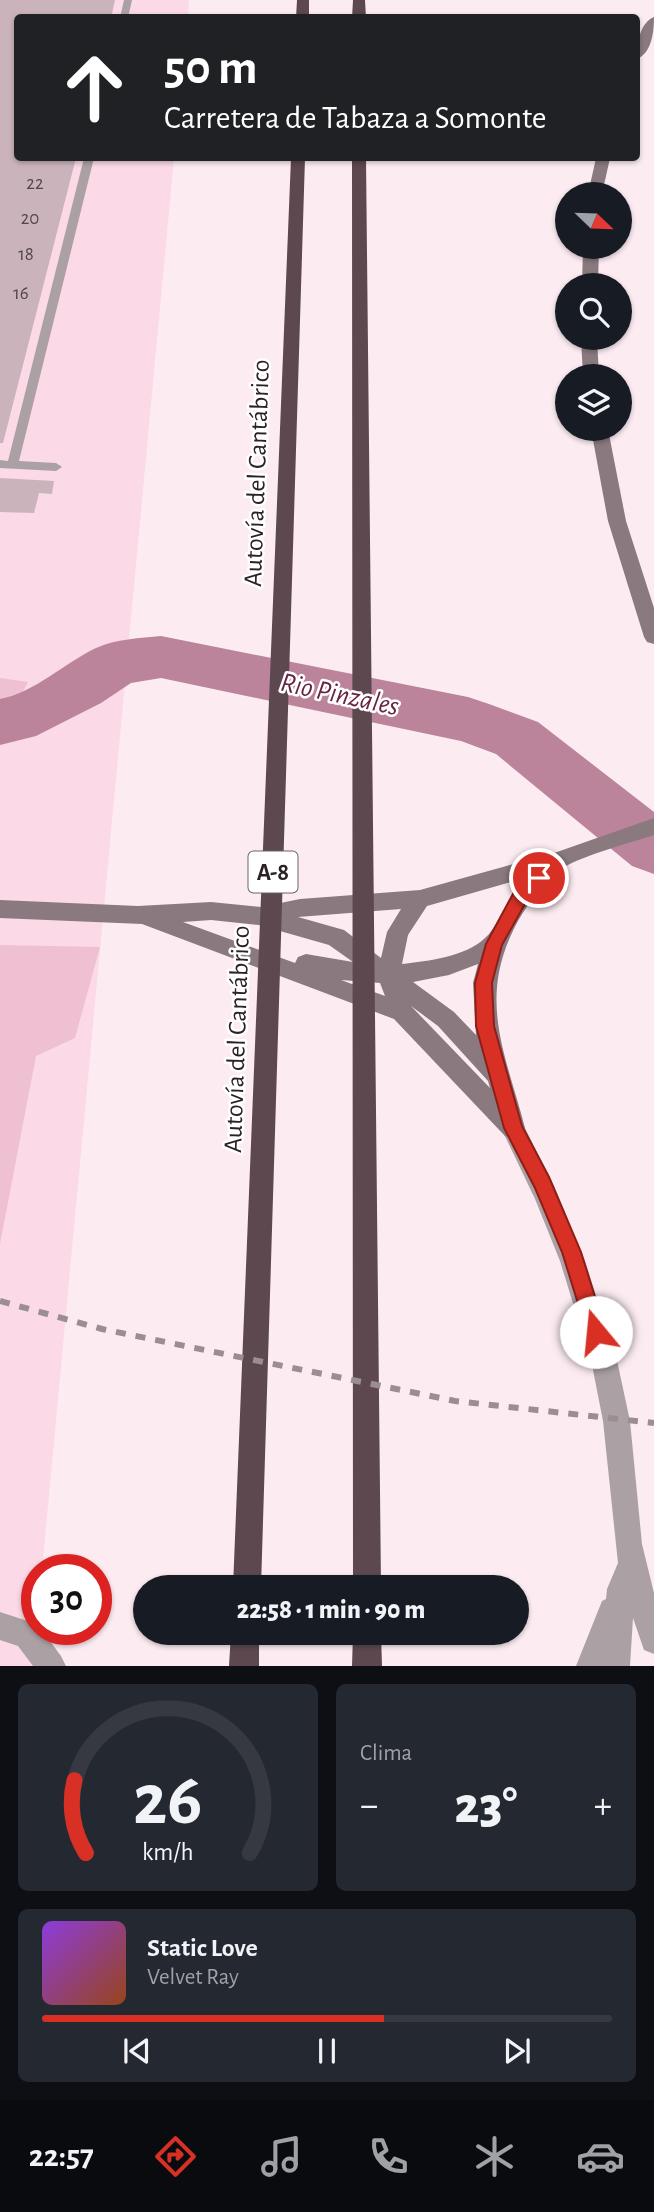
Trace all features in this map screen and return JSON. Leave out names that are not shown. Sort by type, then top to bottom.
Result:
[{"type":"highway","name":"Autovía del Cantábrico","points":[[247,1575],[298,161]]},
{"type":"highway","points":[[359,161],[367,1575]]},
{"type":"highway","points":[[244,1666],[245,1645]]},
{"type":"highway","points":[[367,1645],[367,1666]]},
{"type":"street","points":[[640,49],[654,20]]},
{"type":"street","points":[[598,182],[602,161]]},
{"type":"street","points":[[601,441],[617,522],[654,636]]},
{"type":"street","points":[[259,916],[300,908],[420,899],[564,857],[654,826]]},
{"type":"street","points":[[564,857],[520,897],[494,944],[484,983],[485,1026],[513,1128],[542,1183],[572,1252],[596,1332],[613,1403],[632,1563],[654,1640]]},
{"type":"street","points":[[420,899],[398,932],[388,974],[402,1012],[513,1128]]},
{"type":"street","points":[[6,907],[138,915],[211,911],[259,916],[336,937],[446,1018],[499,1076]]},
{"type":"street","points":[[138,915],[402,1012]]},
{"type":"street","points":[[236,949],[351,974],[388,974],[434,971],[474,957],[494,944]]},
{"type":"street","points":[[591,1666],[632,1563]]},
{"type":"street","points":[[615,1666],[621,1590]]},
{"type":"street","points":[[0,1626],[27,1634],[51,1666]]},
{"type":"lane","points":[[56,467],[6,464],[88,161]]},
{"type":"shaded area","points":[[0,0],[189,0],[188,14],[14,14],[14,161],[174,161],[43,1554],[21,1554],[21,1645],[35,1645],[33,1666],[0,1666]]},
{"type":"shaded area","points":[[0,678],[28,682],[0,734]]},
{"type":"shaded area","points":[[0,945],[100,947],[75,1038],[36,1056],[0,1244]]},
{"type":"building","points":[[0,0],[115,0],[112,14],[14,14],[14,161],[75,161],[3,443],[0,443]]},
{"type":"building","points":[[0,478],[54,481],[52,494],[39,493],[34,513],[0,512]]},
{"type":"waterway","name":"Rio Pinzales","points":[[0,722],[15,720],[80,687],[117,663],[161,657],[468,720],[517,738],[654,848]]},
{"type":"railway","points":[[0,1301],[102,1329],[455,1401],[654,1423]]},
{"type":"route","points":[[539,878],[520,897],[494,944],[484,983],[485,1026],[513,1128],[542,1183],[572,1252],[596,1332]]}]
